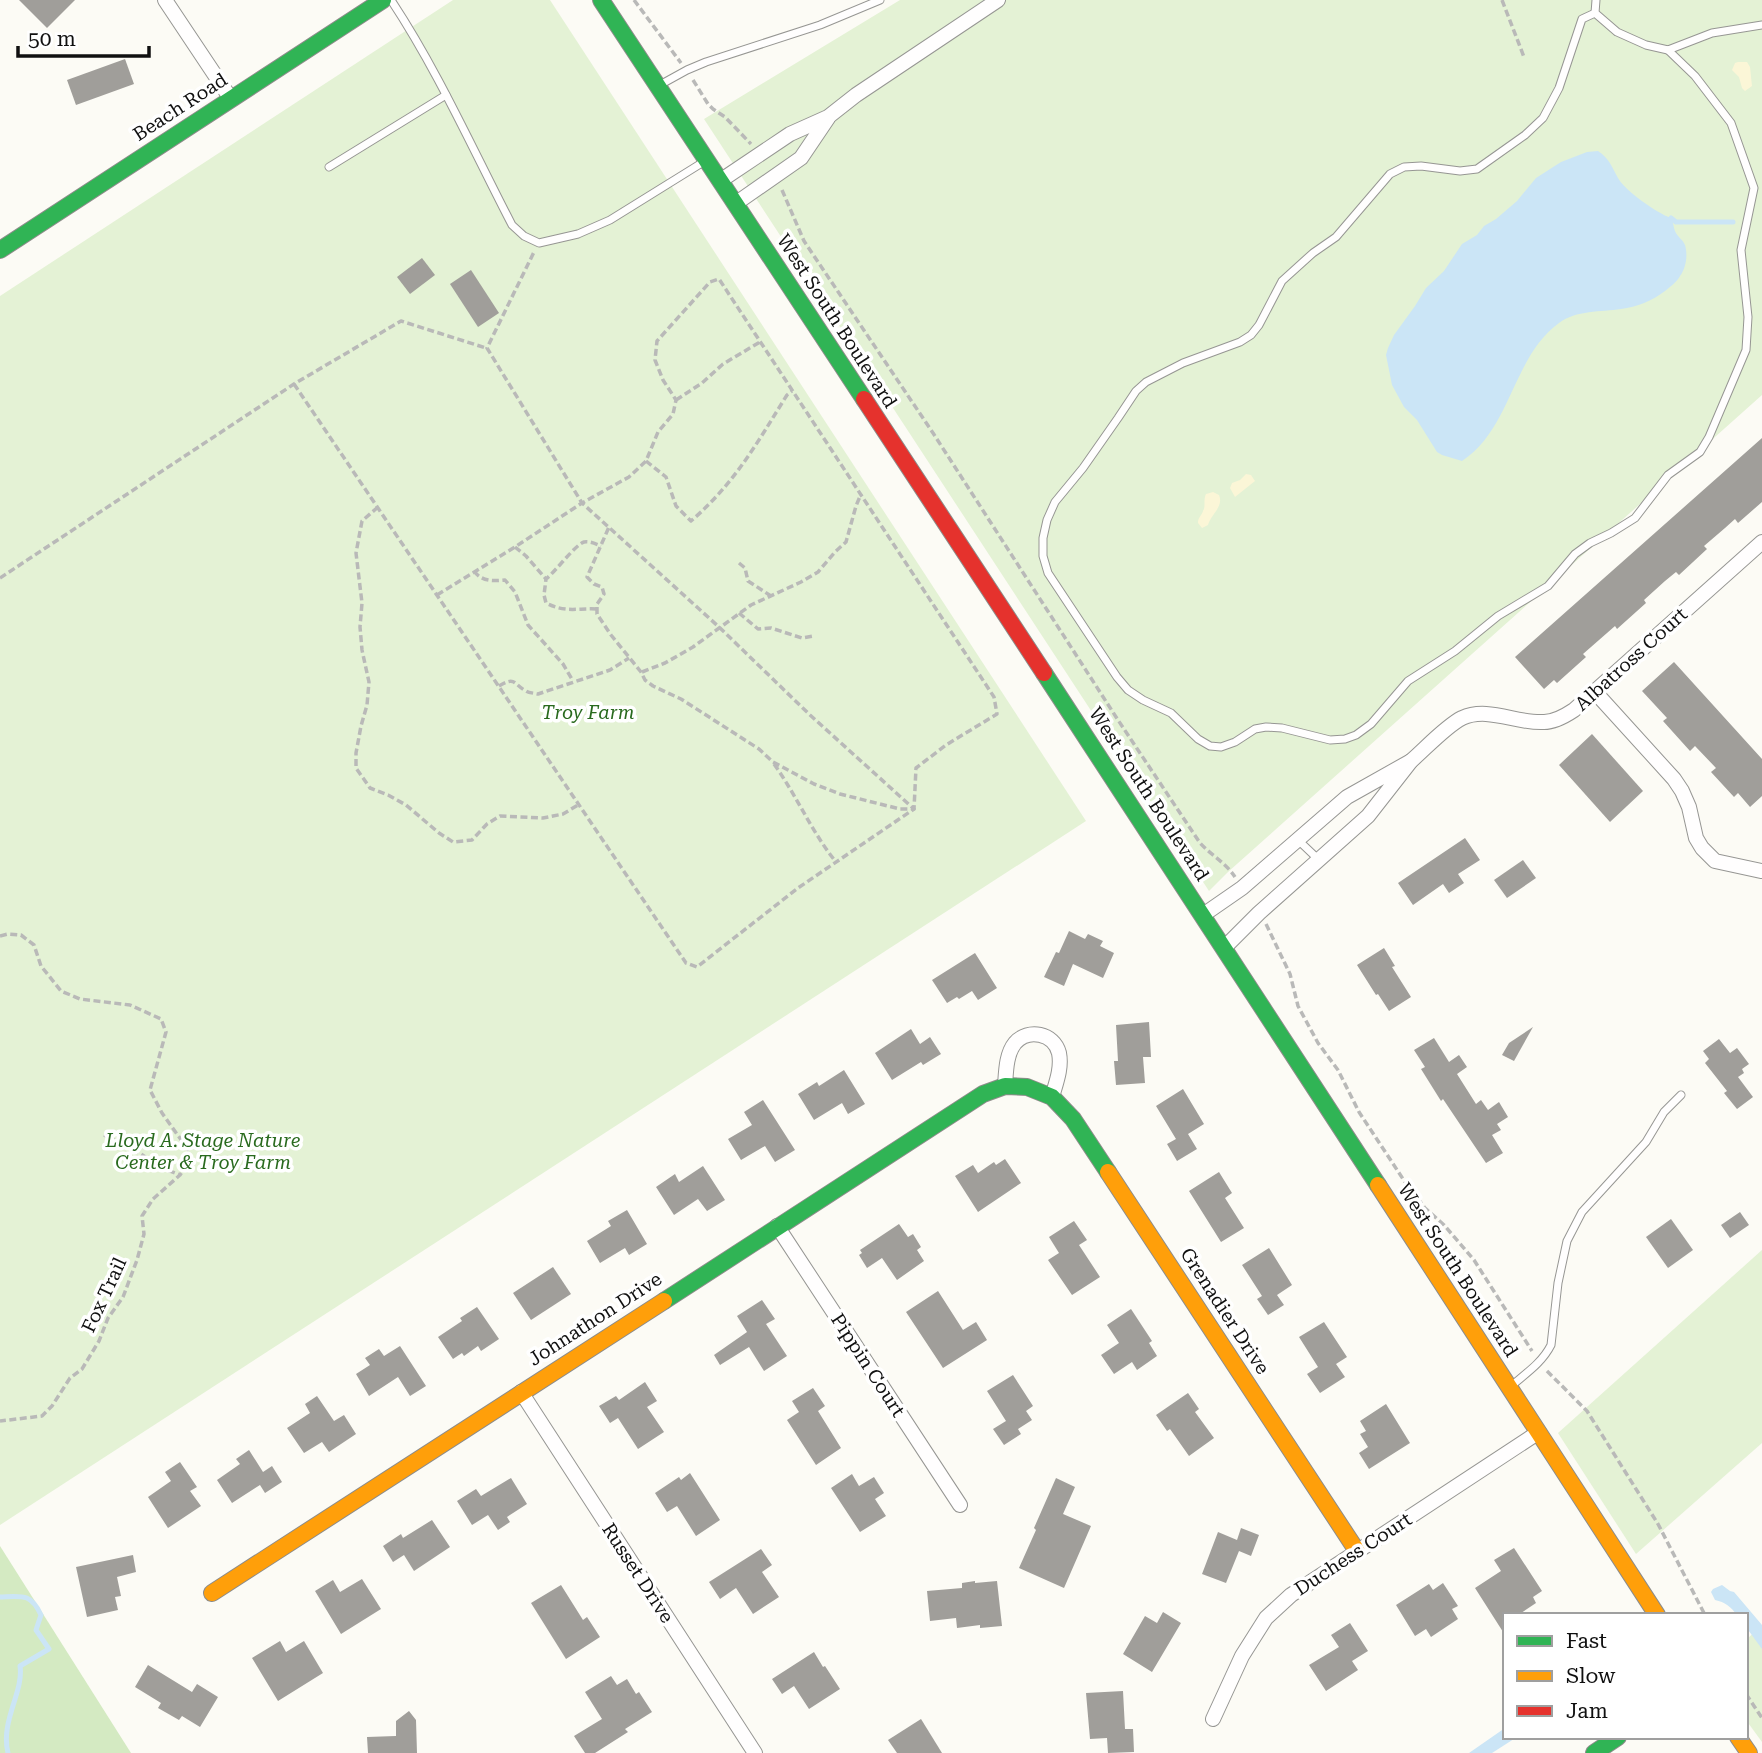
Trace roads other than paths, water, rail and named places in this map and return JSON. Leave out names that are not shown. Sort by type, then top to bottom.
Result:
[{"type":"street","points":[[165,0],[231,99]]},
{"type":"street","name":"Beach Road","points":[[0,250],[383,0]]},
{"type":"street","name":"West South Boulevard","points":[[601,0],[1203,915],[1656,1613]]},
{"type":"street","points":[[720,181],[790,134],[828,117],[856,95],[998,0]]},
{"type":"street","points":[[735,204],[801,158],[828,117]]},
{"type":"street","name":"Albatross Court","points":[[1224,948],[1259,913],[1368,816],[1411,761],[1461,718],[1481,713],[1534,722],[1562,718],[1595,692],[1762,542]]},
{"type":"street","points":[[1595,692],[1674,779],[1689,807],[1696,838],[1702,848],[1715,862],[1761,871]]},
{"type":"street","name":"Albatross Court","points":[[1203,915],[1242,888],[1347,797],[1411,761]]},
{"type":"street","points":[[1005,1086],[1006,1065],[1013,1044],[1025,1035],[1040,1033],[1054,1042],[1059,1052],[1059,1071],[1052,1097]]},
{"type":"street","name":"Johnathon Drive","points":[[212,1593],[983,1094],[1005,1086],[1027,1087]]},
{"type":"street","name":"Grenadier Drive","points":[[1027,1087],[1052,1097],[1073,1119],[1357,1551]]},
{"type":"street","name":"Pippin Court","points":[[777,1226],[960,1505]]},
{"type":"street","name":"Russet Drive","points":[[521,1392],[755,1753]]},
{"type":"street","name":"Duchess Court","points":[[1213,1719],[1242,1656],[1266,1618],[1291,1595],[1539,1432]]},
{"type":"street","points":[[1594,1753],[1615,1739]]},
{"type":"lane","points":[[391,0],[446,95],[512,225],[524,236],[539,243],[578,234],[610,220],[707,160]]},
{"type":"lane","points":[[657,86],[706,62],[820,25],[880,0]]},
{"type":"lane","points":[[1595,13],[1596,0]]},
{"type":"lane","points":[[1595,13],[1617,32],[1646,46],[1668,50],[1712,33],[1762,25]]},
{"type":"lane","points":[[1595,13],[1582,19],[1559,88],[1543,118],[1525,135],[1477,169],[1460,171],[1421,166],[1404,167],[1391,174],[1336,237],[1313,253],[1282,281],[1251,335],[1240,342],[1183,363],[1146,382],[1136,391],[1090,458],[1055,502],[1043,538],[1043,556],[1048,573],[1128,690],[1171,713],[1198,739],[1210,746],[1221,747],[1235,742],[1255,729],[1266,727],[1282,728],[1330,740],[1356,735],[1371,724],[1408,681],[1455,651],[1499,615],[1548,586],[1583,548],[1635,517],[1668,475],[1700,452],[1746,350],[1748,317],[1741,250],[1754,188],[1731,123],[1695,76],[1668,50]]},
{"type":"lane","points":[[329,167],[446,95]]},
{"type":"lane","points":[[1298,840],[1318,859]]},
{"type":"lane","points":[[1510,1387],[1547,1354],[1551,1345],[1558,1283],[1567,1241],[1582,1212],[1646,1142],[1664,1112],[1681,1096]]},
{"type":"water","points":[[1598,151],[1608,160],[1627,189],[1650,207],[1671,218],[1686,249],[1682,273],[1669,288],[1644,303],[1581,314],[1559,323],[1543,337],[1531,354],[1492,430],[1479,447],[1462,461],[1442,455],[1437,452],[1417,420],[1404,407],[1392,385],[1386,355],[1394,335],[1426,288],[1444,271],[1462,244],[1477,235],[1484,226],[1517,201],[1536,178],[1561,162],[1587,152]]},
{"type":"water","points":[[1722,1585],[1734,1592],[1762,1625],[1762,1649],[1748,1630],[1748,1613],[1735,1613],[1728,1605],[1715,1600],[1711,1592]]},
{"type":"water","points":[[1503,1729],[1503,1739],[1514,1739],[1492,1753],[1469,1753]]},
{"type":"waterway","points":[[1671,218],[1676,222],[1733,222]]},
{"type":"waterway","points":[[0,1597],[20,1596],[33,1603],[41,1615],[36,1630],[49,1649],[20,1666],[19,1686],[7,1730],[8,1753]]},
{"type":"park label","name":"Troy Farm","points":[[588,712]]},
{"type":"park label","name":"Lloyd A. Stage Nature Center & Troy Farm","points":[[203,1151]]}]
